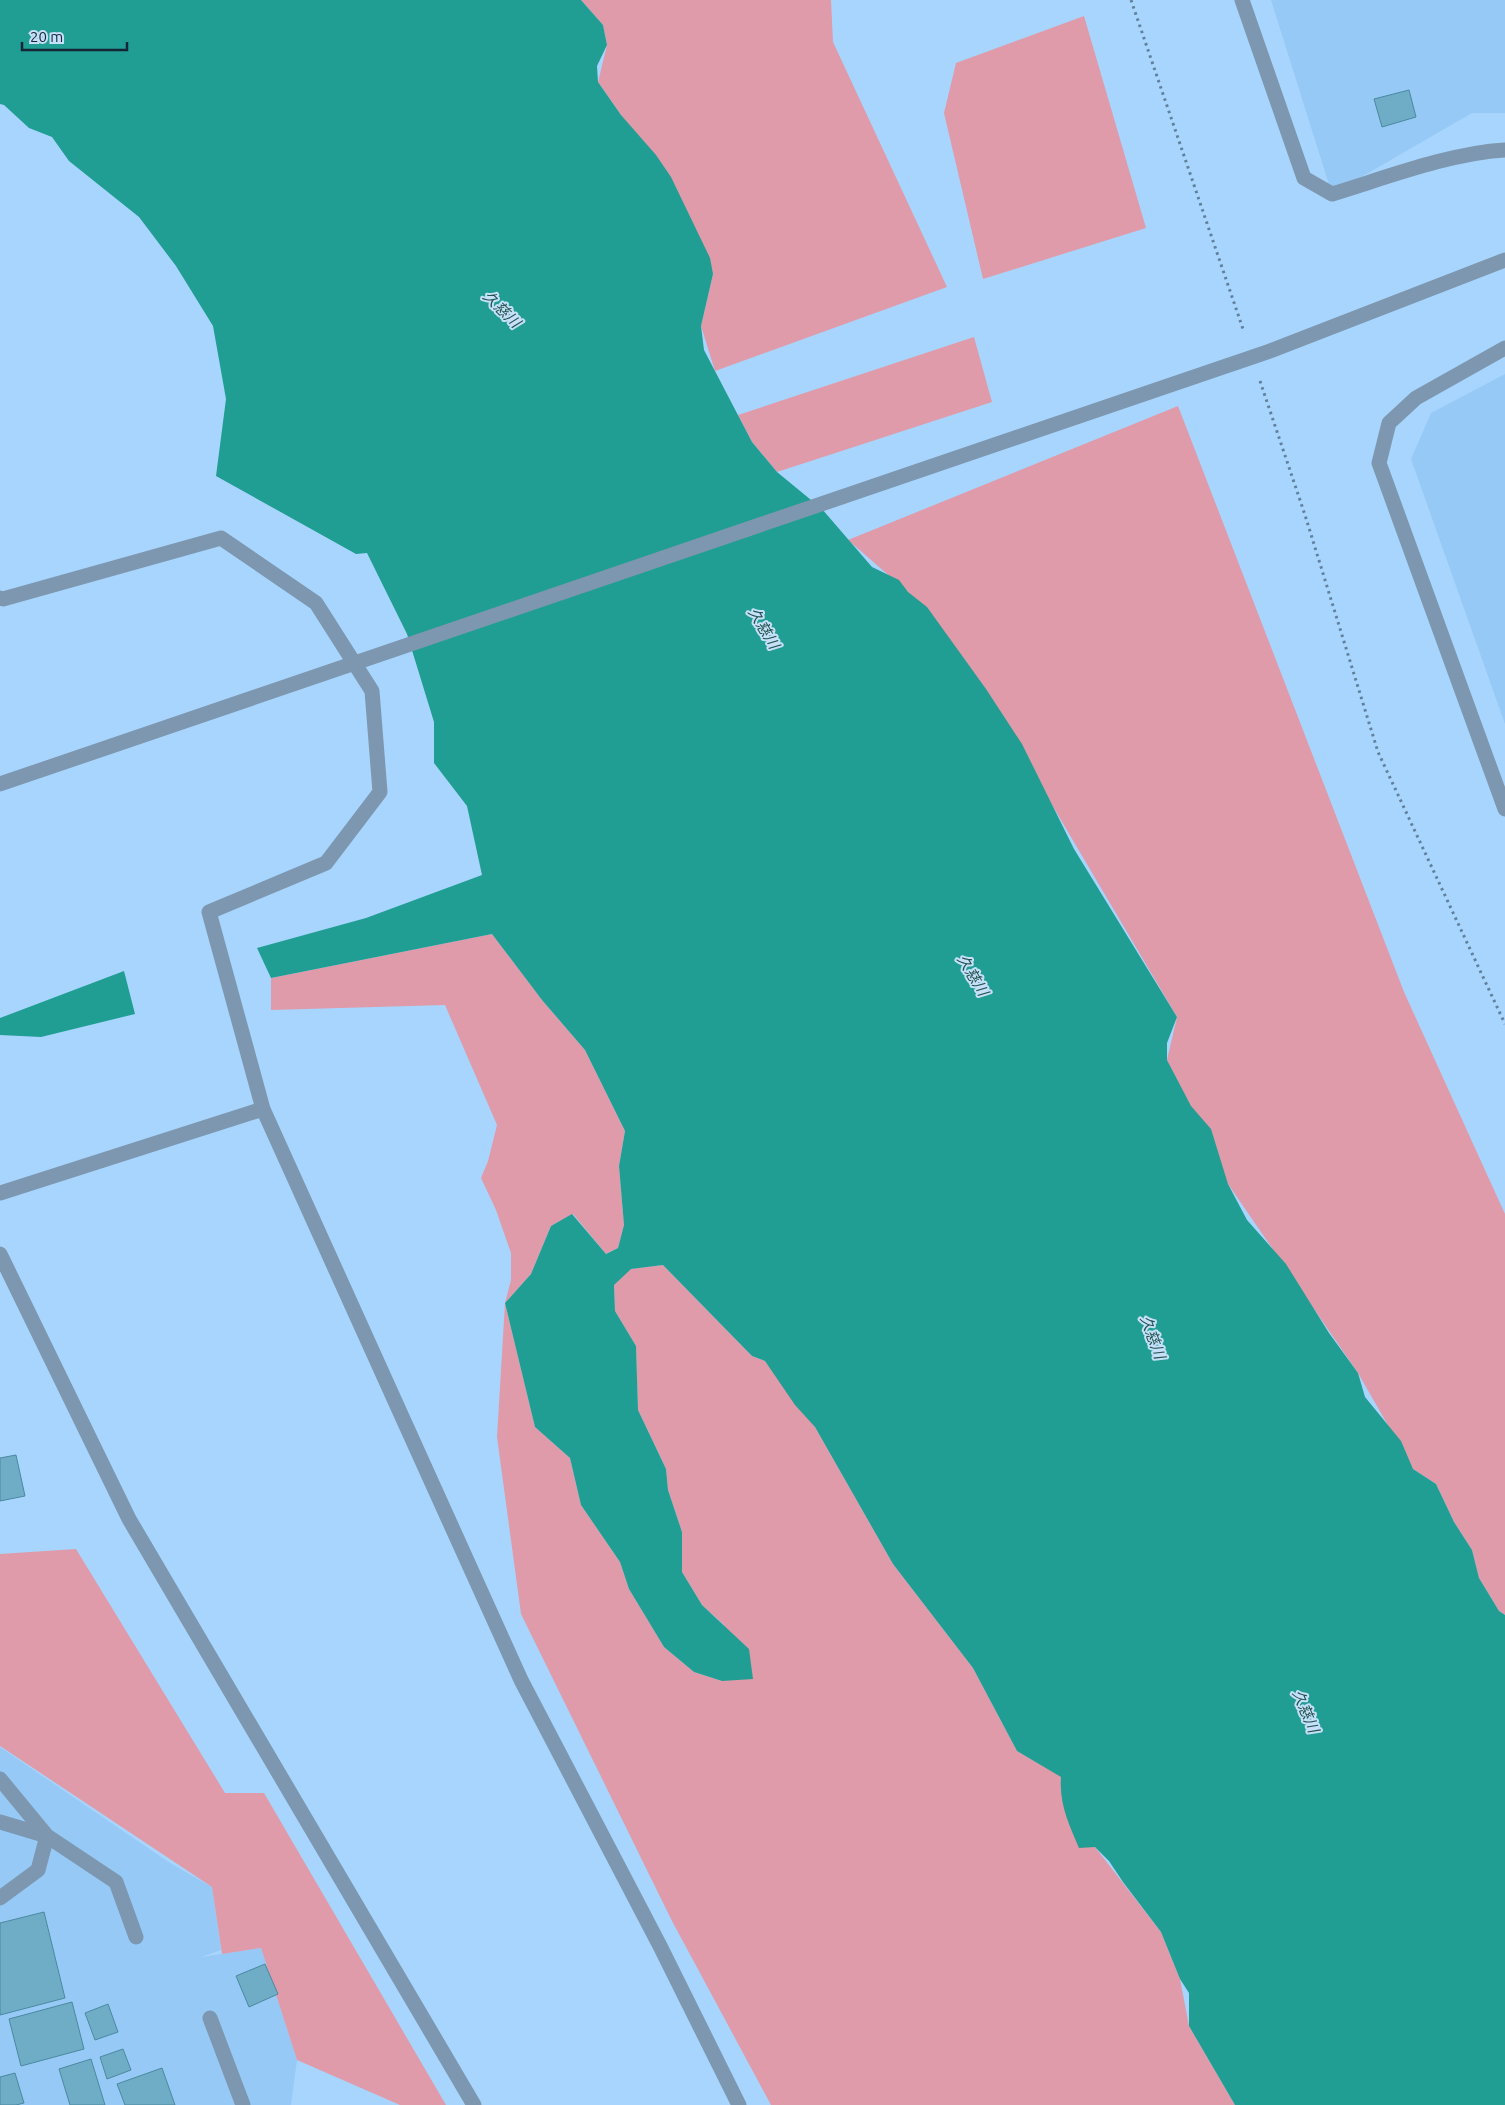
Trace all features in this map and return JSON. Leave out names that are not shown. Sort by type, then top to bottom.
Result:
[{"type":"street","points":[[1242,0],[1304,178],[1332,194],[1440,162],[1487,151],[1505,150]]},
{"type":"street","points":[[0,784],[1270,351],[1505,260]]},
{"type":"street","points":[[1505,348],[1416,398],[1409,404],[1389,423],[1379,463],[1505,809]]},
{"type":"street","points":[[0,598],[3,599],[221,538],[316,603],[372,691],[380,792],[326,863],[209,912],[263,1109],[521,1680],[660,1946],[739,2105]]},
{"type":"street","points":[[0,1193],[263,1109]]},
{"type":"street","points":[[0,1254],[129,1519],[474,2105]]},
{"type":"street","points":[[0,1779],[47,1836],[116,1882],[136,1937]]},
{"type":"street","points":[[0,1822],[47,1836]]},
{"type":"street","points":[[0,1898],[38,1870],[47,1836]]},
{"type":"street","points":[[210,2018],[243,2105]]},
{"type":"path","points":[[1131,0],[1245,336]]},
{"type":"path","points":[[1258,374],[1305,515],[1378,752],[1505,1024]]},
{"type":"shaded area","points":[[581,0],[831,0],[833,42],[947,287],[715,371],[701,326],[713,274],[621,115],[598,82],[607,45],[603,25]]},
{"type":"shaded area","points":[[1271,0],[1505,0],[1505,113],[1472,113],[1332,194]]},
{"type":"shaded area","points":[[1084,16],[1146,228],[983,279],[944,113],[956,63]]},
{"type":"shaded area","points":[[974,337],[992,402],[777,472],[752,442],[738,415]]},
{"type":"shaded area","points":[[1505,374],[1505,724],[1411,459],[1431,413]]},
{"type":"shaded area","points":[[1178,406],[1404,992],[1505,1214],[1505,1615],[1499,1611],[1479,1578],[1472,1550],[1454,1522],[1436,1484],[1413,1469],[1358,1373],[1228,1184],[1167,1060],[1177,1017],[1048,798],[908,592],[848,540]]},
{"type":"shaded area","points":[[492,934],[542,1000],[585,1050],[625,1131],[619,1166],[624,1225],[618,1248],[606,1254],[573,1214],[551,1226],[531,1274],[505,1303],[511,1280],[511,1253],[496,1210],[481,1178],[488,1161],[497,1125],[445,1005],[271,1010],[271,978]]},
{"type":"shaded area","points":[[663,1265],[752,1356],[765,1361],[815,1427],[893,1564],[973,1668],[1017,1751],[1062,1777],[1095,1847],[1161,1932],[1180,1979],[1189,2026],[1235,2105],[771,2105],[672,1921],[521,1614],[497,1437],[505,1303],[535,1427],[570,1458],[581,1505],[620,1562],[629,1589],[664,1647],[694,1672],[722,1681],[724,1625],[702,1605],[682,1572],[682,1532],[668,1490],[666,1469],[638,1410],[636,1346],[615,1311],[614,1285],[630,1269]]},
{"type":"shaded area","points":[[76,1549],[225,1793],[264,1793],[446,2105],[400,2105],[297,2060],[261,1948],[222,1954],[212,1887],[0,1746],[0,1554]]},
{"type":"shaded area","points":[[0,1747],[170,1863],[212,1887],[221,1950],[201,1957],[261,1948],[297,2060],[291,2105],[0,2105]]},
{"type":"water","name":"久慈川","points":[[0,0],[581,0],[603,25],[607,45],[597,66],[598,82],[621,115],[656,155],[671,177],[710,258],[713,274],[701,326],[704,350],[752,442],[777,472],[822,509],[872,567],[899,580],[908,592],[927,607],[986,689],[1022,744],[1074,849],[1177,1017],[1167,1043],[1167,1060],[1191,1106],[1211,1129],[1228,1184],[1247,1220],[1286,1264],[1329,1333],[1358,1373],[1365,1397],[1401,1441],[1413,1469],[1436,1484],[1454,1522],[1472,1550],[1479,1578],[1499,1611],[1505,1615],[1505,2105],[1235,2105],[1189,2026],[1189,1993],[1180,1979],[1161,1932],[1109,1861],[1095,1847],[1079,1848],[1063,1805],[1061,1777],[1017,1751],[973,1668],[893,1564],[815,1427],[795,1405],[765,1361],[752,1356],[663,1265],[631,1269],[614,1285],[615,1311],[636,1346],[638,1410],[666,1469],[668,1490],[682,1532],[682,1572],[702,1605],[749,1649],[753,1679],[722,1681],[694,1672],[664,1647],[629,1589],[620,1562],[581,1505],[570,1458],[535,1427],[505,1303],[531,1274],[551,1226],[572,1214],[606,1254],[618,1248],[624,1225],[619,1166],[625,1131],[585,1050],[542,1000],[492,934],[271,978],[257,948],[366,918],[482,875],[467,806],[434,763],[434,722],[407,634],[367,553],[356,554],[216,476],[226,399],[213,326],[176,266],[139,217],[69,161],[52,137],[29,128],[4,105],[0,104]]},
{"type":"water","points":[[124,971],[135,1014],[41,1037],[0,1035],[0,1018]]},
{"type":"building","points":[[1409,90],[1416,117],[1382,127],[1374,99]]},
{"type":"building","points":[[16,1455],[25,1496],[0,1501],[0,1458]]},
{"type":"building","points":[[44,1912],[65,1998],[0,2015],[0,1923]]},
{"type":"building","points":[[265,1964],[278,1994],[249,2007],[236,1976]]},
{"type":"building","points":[[72,2002],[84,2049],[21,2066],[9,2019]]},
{"type":"building","points":[[108,2004],[118,2032],[95,2040],[85,2013]]},
{"type":"building","points":[[123,2049],[131,2070],[107,2079],[100,2057]]},
{"type":"building","points":[[91,2059],[105,2105],[70,2105],[59,2069]]},
{"type":"building","points":[[162,2068],[175,2105],[125,2105],[117,2084]]},
{"type":"building","points":[[15,2073],[24,2103],[0,2105],[0,2077]]}]
